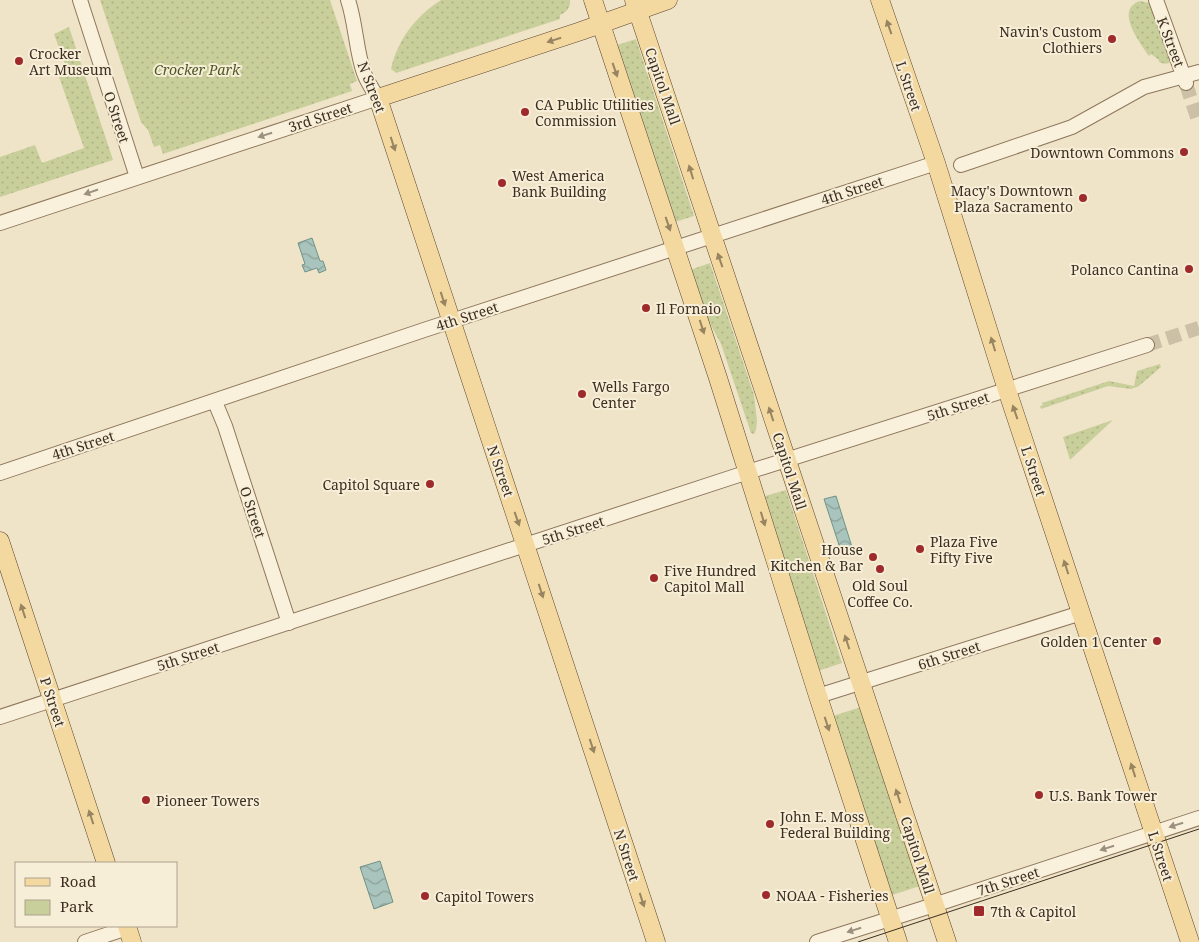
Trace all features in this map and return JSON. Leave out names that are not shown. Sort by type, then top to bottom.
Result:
[{"type":"main road","points":[[593,0],[676,248],[898,942]]},
{"type":"main road","name":"3rd Street","points":[[378,98],[600,24],[636,6],[668,0]]},
{"type":"main road","name":"L Street","points":[[880,0],[936,163],[1007,390],[1190,942]]},
{"type":"main road","name":"Capitol Mall","points":[[636,6],[946,942]]},
{"type":"main road","name":"N Street","points":[[378,98],[656,942]]},
{"type":"main road","name":"P Street","points":[[0,540],[106,862]]},
{"type":"street","name":"O Street","points":[[80,0],[137,177]]},
{"type":"street","name":"N Street","points":[[348,0],[362,68],[378,98]]},
{"type":"street","name":"K Street","points":[[1156,0],[1185,80]]},
{"type":"street","points":[[962,165],[1072,127],[1144,87],[1185,80],[1199,72]]},
{"type":"street","name":"3rd Street","points":[[0,223],[378,98]]},
{"type":"street","name":"4th Street","points":[[0,473],[711,235],[936,163]]},
{"type":"street","name":"5th Street","points":[[0,717],[748,472],[1146,345]]},
{"type":"street","name":"O Street","points":[[215,402],[225,426],[289,623]]},
{"type":"street","name":"6th Street","points":[[818,696],[1081,613]]},
{"type":"street","name":"7th Street","points":[[817,942],[1199,818]]},
{"type":"street","points":[[85,942],[129,932]]},
{"type":"green space","name":"Crocker Park","points":[[100,0],[330,0],[357,81],[350,84],[352,91],[163,154],[160,145],[154,147],[148,130],[141,122]]},
{"type":"green space","points":[[441,0],[570,0],[570,5],[560,15],[560,19],[396,73],[391,69],[403,38],[423,14]]},
{"type":"green space","points":[[1140,1],[1150,3],[1172,61],[1169,63],[1164,64],[1151,54],[1149,56],[1131,27],[1129,11],[1133,5]]},
{"type":"green space","points":[[69,27],[113,160],[0,197],[0,157],[35,145],[42,163],[84,148],[58,74],[67,70],[54,34]]},
{"type":"green space","points":[[636,39],[694,216],[675,222],[617,45]]},
{"type":"green space","points":[[710,263],[754,395],[757,421],[754,434],[751,433],[721,344],[708,320],[690,270]]},
{"type":"green space","points":[[1160,364],[1161,367],[1139,386],[1131,389],[1108,386],[1041,409],[1042,403],[1109,381],[1134,386],[1137,371]]},
{"type":"green space","points":[[1113,420],[1070,460],[1063,437]]},
{"type":"green space","points":[[786,490],[842,663],[818,671],[765,496]]},
{"type":"green space","points":[[861,707],[920,886],[892,895],[833,716]]},
{"type":"water","points":[[312,238],[320,261],[323,261],[326,270],[319,273],[317,268],[305,272],[302,265],[305,264],[298,243]]},
{"type":"water","points":[[836,496],[852,547],[841,551],[824,499]]},
{"type":"water","points":[[380,861],[393,902],[374,909],[360,867]]},
{"type":"tunnel","points":[[1186,84],[1199,123]]},
{"type":"tunnel","points":[[1147,345],[1199,328]]},
{"type":"tram line","points":[[858,942],[1199,829]]},
{"type":"place","name":"Navin's Custom Clothiers","points":[[1112,39]]},
{"type":"place","name":"Crocker Art Museum","points":[[19,61]]},
{"type":"place","name":"CA Public Utilities Commission","points":[[525,112]]},
{"type":"place","name":"Downtown Commons","points":[[1184,152]]},
{"type":"place","name":"West America Bank Building","points":[[502,183]]},
{"type":"place","name":"Macy's Downtown Plaza Sacramento","points":[[1083,198]]},
{"type":"place","name":"Polanco Cantina","points":[[1189,269]]},
{"type":"place","name":"Il Fornaio","points":[[646,308]]},
{"type":"place","name":"Wells Fargo Center","points":[[582,394]]},
{"type":"place","name":"Capitol Square","points":[[430,484]]},
{"type":"place","name":"Plaza Five Fifty Five","points":[[920,549]]},
{"type":"place","name":"House Kitchen & Bar","points":[[873,557]]},
{"type":"place","name":"Old Soul Coffee Co.","points":[[880,569]]},
{"type":"place","name":"Five Hundred Capitol Mall","points":[[654,578]]},
{"type":"place","name":"Golden 1 Center","points":[[1157,641]]},
{"type":"place","name":"U.S. Bank Tower","points":[[1039,795]]},
{"type":"place","name":"Pioneer Towers","points":[[146,800]]},
{"type":"place","name":"John E. Moss Federal Building","points":[[770,824]]},
{"type":"place","name":"NOAA - Fisheries","points":[[766,895]]},
{"type":"place","name":"Capitol Towers","points":[[425,896]]},
{"type":"place","name":"7th & Capitol","points":[[979,911]]}]
